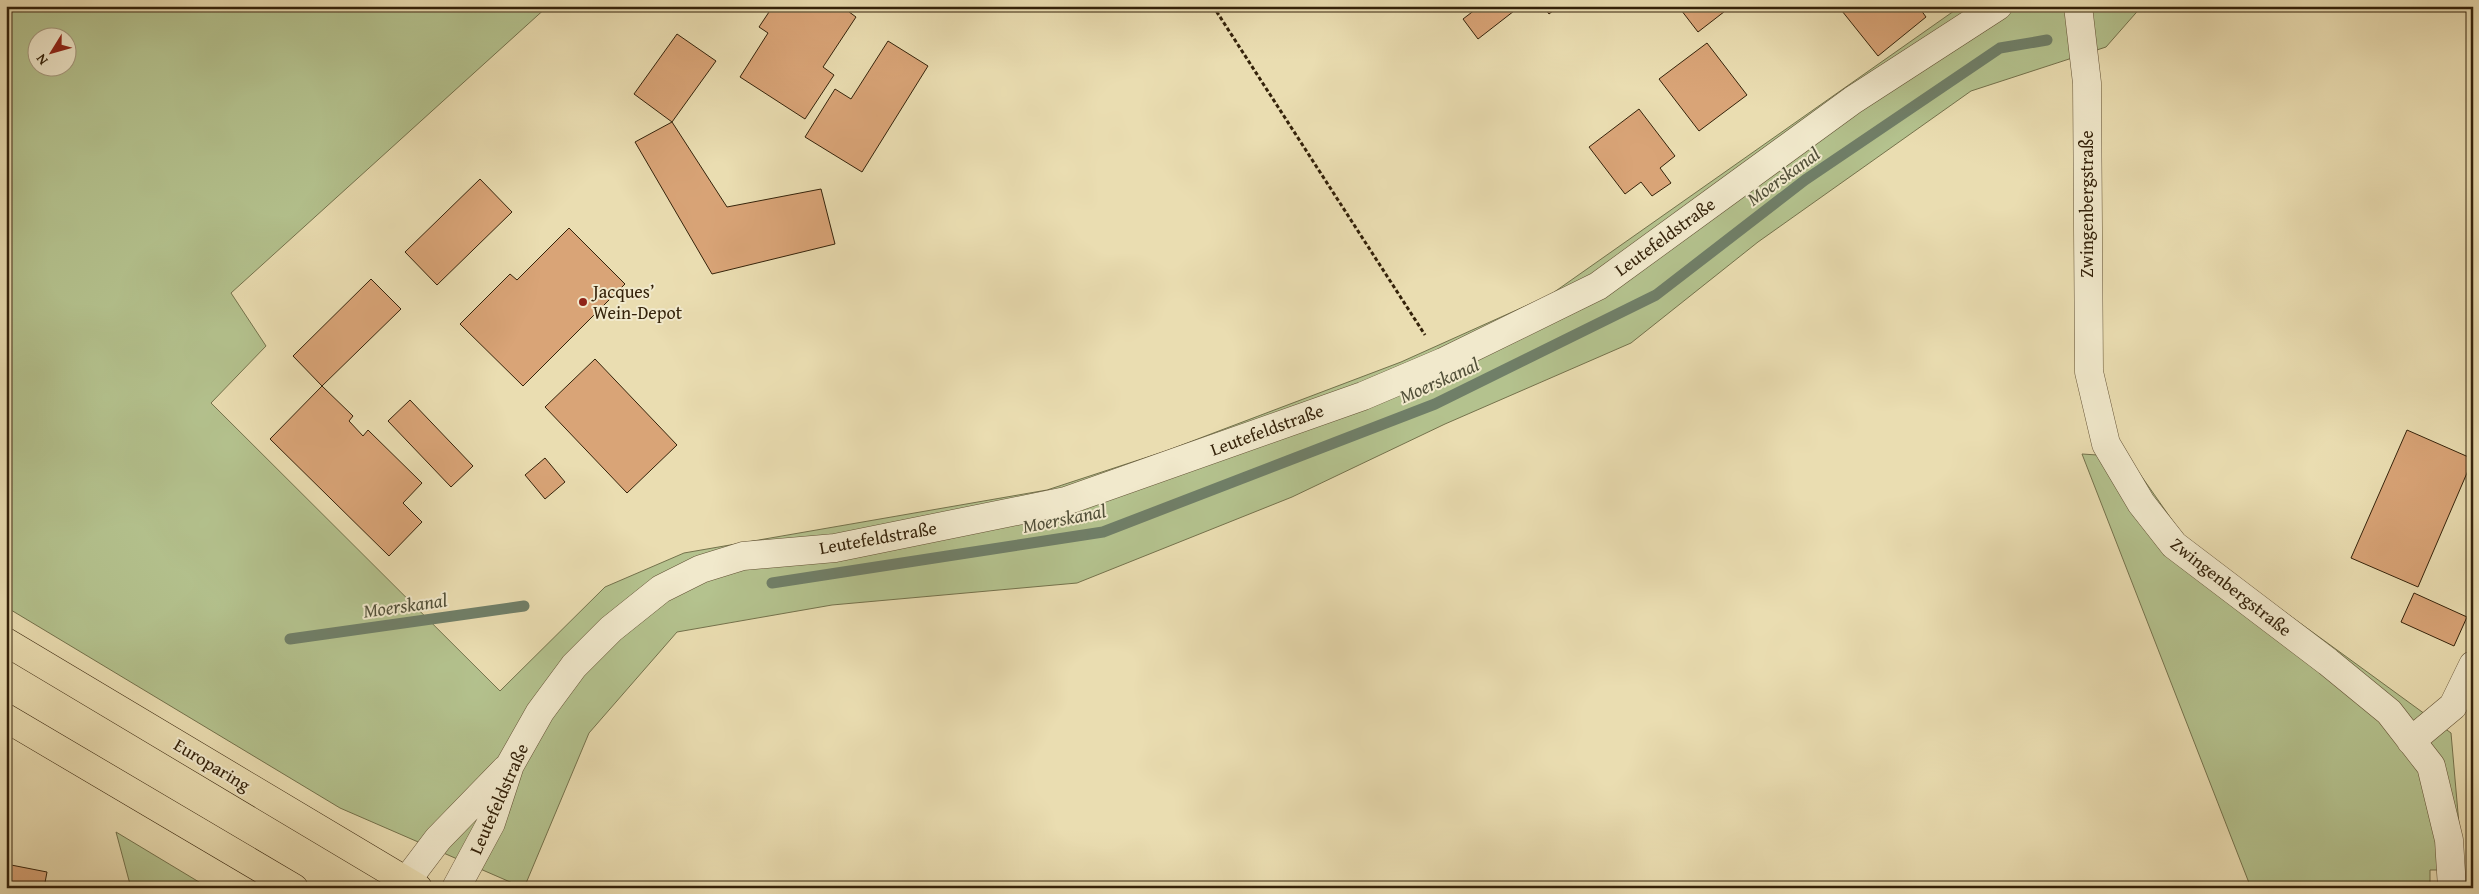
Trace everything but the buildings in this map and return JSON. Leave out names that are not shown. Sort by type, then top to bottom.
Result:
[{"type":"main road","name":"Europaring","points":[[6,642],[408,885]]},
{"type":"main road","points":[[6,718],[294,888]]},
{"type":"street","name":"Leutefeldstraße","points":[[456,888],[491,823],[510,765],[540,712],[574,666],[611,629],[661,589],[701,570],[743,556],[835,548],[1066,501],[1363,396],[1443,362],[1598,286],[1852,100],[1998,6]]},
{"type":"street","name":"Zwingenbergstraße","points":[[2078,6],[2087,82],[2088,372],[2106,444],[2140,503],[2174,545],[2343,674],[2389,712],[2431,766],[2449,840],[2452,888]]},
{"type":"street","points":[[2411,741],[2453,706],[2473,665]]},
{"type":"street","points":[[408,885],[438,839],[510,765]]},
{"type":"path","points":[[1213,6],[1443,362]]},
{"type":"green space","points":[[6,6],[548,6],[231,293],[266,346],[211,403],[500,691],[605,587],[684,553],[1047,490],[1166,451],[1401,362],[1550,295],[1961,6],[2142,6],[2106,47],[1971,91],[1758,242],[1631,343],[1445,424],[1292,497],[1077,583],[832,605],[677,632],[589,733],[524,888],[340,808],[6,607]]},
{"type":"green space","points":[[2082,454],[2128,457],[2186,540],[2451,733],[2463,870],[2430,870],[2430,888],[2251,888]]},
{"type":"green space","points":[[116,832],[209,888],[131,888]]},
{"type":"waterway","name":"Moerskanal","points":[[772,583],[1103,532],[1435,404],[1656,295],[1805,180],[2000,48],[2047,40]]},
{"type":"waterway","name":"Moerskanal","points":[[290,639],[524,606]]},
{"type":"place","name":"Jacques’ Wein-Depot","points":[[583,302]]}]
